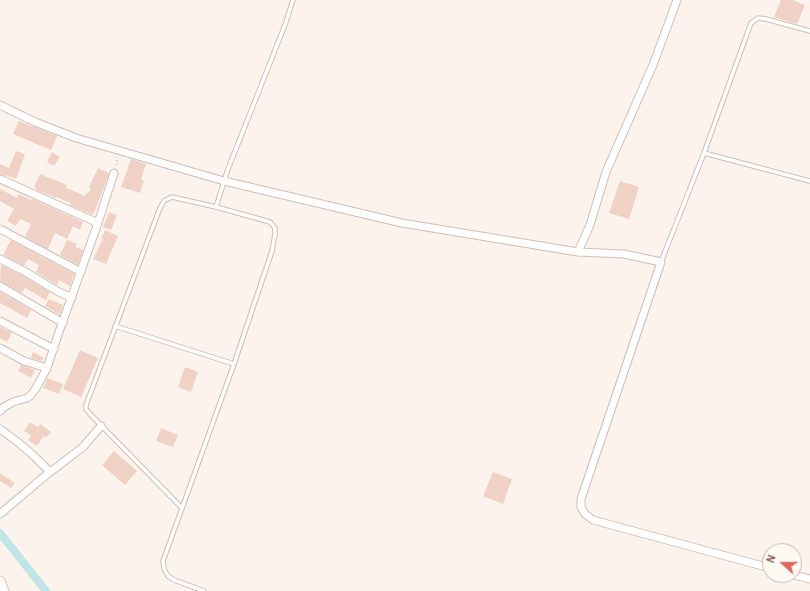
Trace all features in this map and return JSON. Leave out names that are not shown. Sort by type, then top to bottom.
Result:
[{"type":"street","points":[[578,252],[590,225],[606,172],[653,65],[677,0]]},
{"type":"street","points":[[0,105],[35,122],[76,138],[224,181],[402,223],[578,252],[624,254],[661,262],[580,499],[581,507],[585,514],[593,520],[762,566]]},
{"type":"street","points":[[0,411],[13,402],[27,398],[31,395],[47,368],[114,173]]},
{"type":"street","points":[[0,179],[98,223]]},
{"type":"street","points":[[0,229],[81,272]]},
{"type":"street","points":[[0,259],[72,298]]},
{"type":"street","points":[[0,286],[63,322]]},
{"type":"street","points":[[0,321],[54,349]]},
{"type":"street","points":[[0,348],[24,361],[47,368]]},
{"type":"street","points":[[0,513],[82,447],[101,426]]},
{"type":"street","points":[[0,429],[29,452],[50,472]]},
{"type":"street","points":[[0,581],[4,591]]},
{"type":"lane","points":[[216,207],[228,169],[286,25],[293,0]]},
{"type":"lane","points":[[661,262],[704,153],[751,23],[758,18],[766,19],[810,31]]},
{"type":"lane","points":[[704,153],[810,181]]},
{"type":"lane","points":[[182,508],[86,409],[86,405],[115,326],[160,208],[164,201],[172,197],[264,220],[270,222],[275,228],[272,251],[234,364],[163,561],[164,569],[168,576],[174,580],[204,591]]},
{"type":"lane","points":[[115,326],[234,364]]},
{"type":"path","points":[[114,173],[120,152]]},
{"type":"building","points":[[781,0],[793,0],[805,5],[797,24],[774,17]]},
{"type":"building","points":[[19,121],[57,136],[51,150],[13,134]]},
{"type":"building","points":[[16,151],[25,154],[16,179],[0,174],[0,164],[9,168]]},
{"type":"building","points":[[52,152],[60,157],[54,166],[47,162]]},
{"type":"building","points":[[131,159],[146,164],[141,180],[144,181],[140,193],[121,187]]},
{"type":"building","points":[[98,168],[109,173],[93,215],[70,205],[71,203],[36,190],[34,187],[40,174],[67,185],[66,188],[85,196],[91,188],[89,187]]},
{"type":"building","points":[[620,181],[639,187],[629,219],[609,213]]},
{"type":"building","points":[[0,189],[17,198],[19,194],[31,200],[32,199],[83,222],[80,230],[73,226],[67,239],[55,233],[48,249],[25,237],[31,224],[20,219],[16,226],[7,221],[14,209],[0,201]]},
{"type":"building","points":[[109,212],[117,215],[111,230],[103,227]]},
{"type":"building","points":[[105,230],[118,236],[106,264],[93,259],[103,239],[101,239]]},
{"type":"building","points":[[11,240],[74,274],[70,286],[59,280],[57,285],[36,272],[39,265],[28,259],[24,266],[3,255]]},
{"type":"building","points":[[67,240],[77,244],[75,247],[83,250],[78,265],[60,255]]},
{"type":"building","points":[[1,265],[22,275],[50,292],[46,300],[25,288],[22,293],[0,281]]},
{"type":"building","points":[[0,292],[31,310],[27,318],[0,303]]},
{"type":"building","points":[[49,299],[63,305],[60,315],[45,306]]},
{"type":"building","points":[[0,327],[12,333],[7,342],[0,338]]},
{"type":"building","points":[[80,350],[98,358],[81,397],[63,389]]},
{"type":"building","points":[[33,352],[44,358],[42,361],[31,358]]},
{"type":"building","points":[[21,365],[35,370],[31,378],[18,371]]},
{"type":"building","points":[[185,367],[198,372],[191,392],[178,387]]},
{"type":"building","points":[[47,378],[63,384],[59,394],[43,388]]},
{"type":"building","points":[[30,422],[38,427],[40,424],[51,432],[46,438],[44,436],[37,446],[28,440],[31,436],[24,431]]},
{"type":"building","points":[[161,428],[178,435],[173,447],[156,441]]},
{"type":"building","points":[[114,451],[137,471],[125,485],[102,465]]},
{"type":"building","points":[[493,472],[512,479],[503,504],[483,496]]},
{"type":"building","points":[[0,473],[15,483],[11,488],[0,481]]},
{"type":"waterway","points":[[0,533],[46,591]]}]
